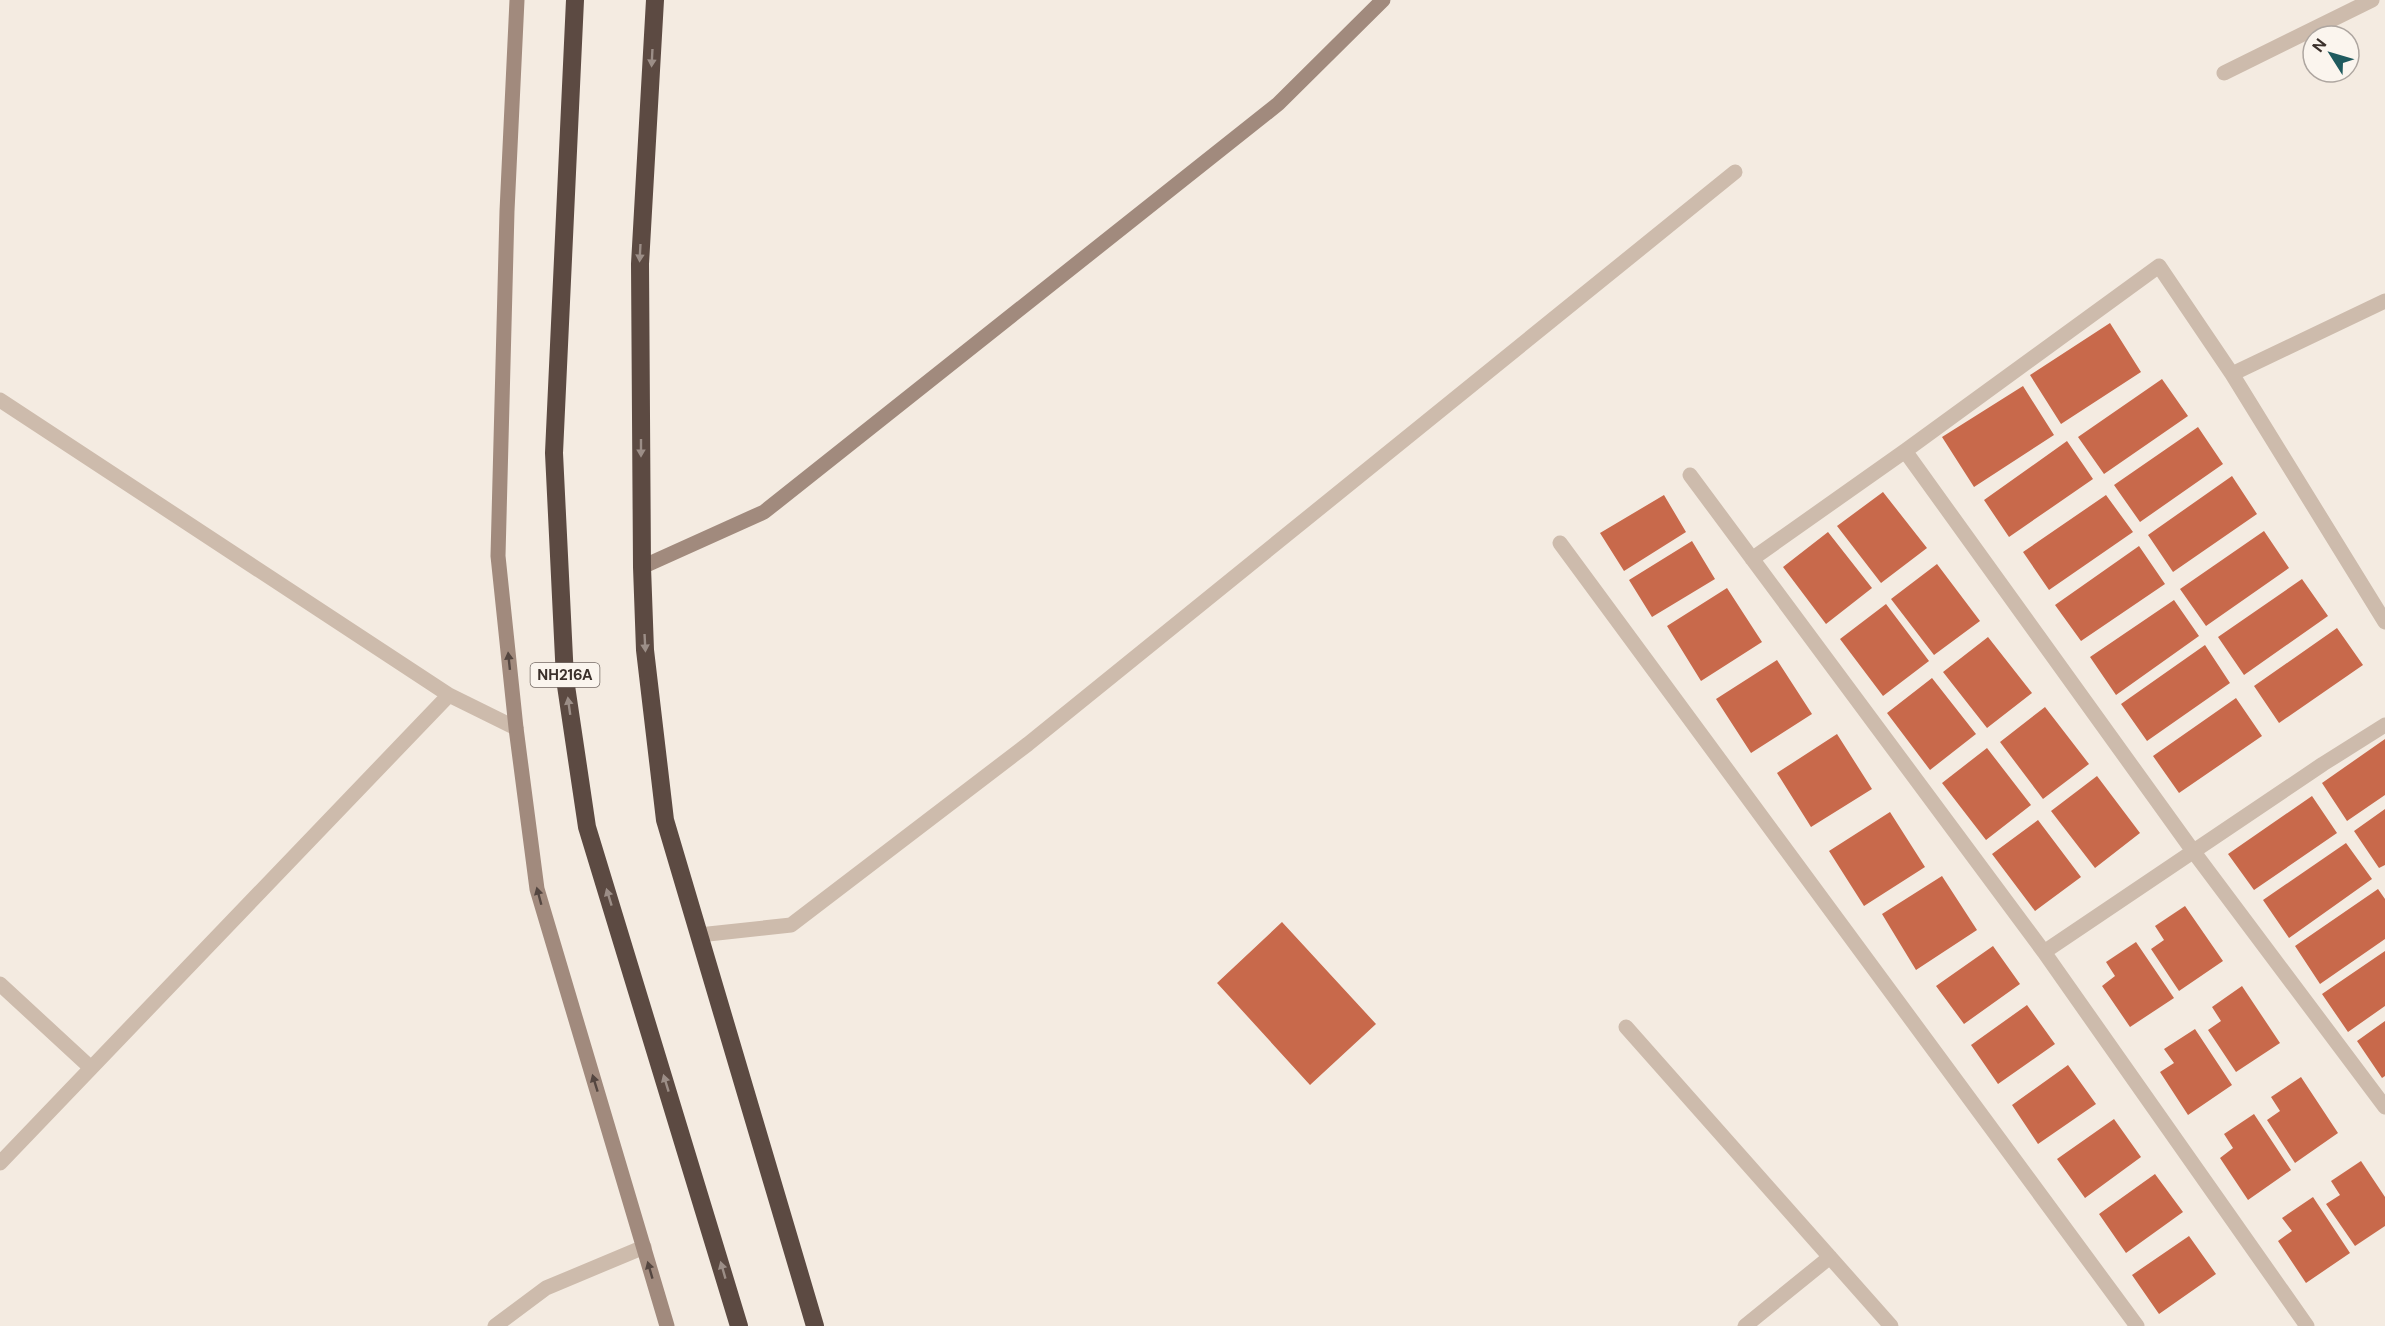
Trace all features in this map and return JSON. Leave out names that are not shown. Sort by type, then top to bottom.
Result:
[{"type":"highway","name":"NH216A","points":[[575,0],[554,453],[565,679],[587,827],[739,1326]]},
{"type":"highway","points":[[655,0],[640,264],[642,567],[645,650],[665,820],[815,1326]]},
{"type":"street","points":[[517,0],[507,211],[498,556],[516,728],[537,889],[667,1326]]},
{"type":"street","points":[[642,567],[764,512],[1278,104],[1383,0]]},
{"type":"street","points":[[2224,73],[2372,0]]},
{"type":"street","points":[[699,935],[790,925],[1028,744],[1735,172]]},
{"type":"street","points":[[1752,559],[2159,266],[2232,374],[2385,622]]},
{"type":"street","points":[[2232,374],[2385,301]]},
{"type":"street","points":[[0,399],[449,694],[516,728]]},
{"type":"street","points":[[1905,451],[2193,851],[2385,1107]]},
{"type":"street","points":[[1690,475],[2044,952],[2307,1326]]},
{"type":"street","points":[[1560,543],[2136,1326]]},
{"type":"street","points":[[0,1163],[449,694]]},
{"type":"street","points":[[2044,952],[2385,725]]},
{"type":"street","points":[[0,984],[92,1068]]},
{"type":"street","points":[[1626,1027],[1891,1326]]},
{"type":"street","points":[[495,1326],[546,1288],[644,1247]]},
{"type":"street","points":[[1745,1326],[1830,1257]]},
{"type":"building","points":[[2110,323],[2141,372],[2061,424],[2030,375]]},
{"type":"building","points":[[2162,379],[2188,416],[2104,474],[2078,437]]},
{"type":"building","points":[[2023,386],[2054,435],[1974,487],[1942,437]]},
{"type":"building","points":[[2198,427],[2223,464],[2140,522],[2114,485]]},
{"type":"building","points":[[2067,441],[2093,479],[2009,537],[1984,500]]},
{"type":"building","points":[[2232,476],[2257,514],[2173,572],[2148,535]]},
{"type":"building","points":[[1883,492],[1927,548],[1881,583],[1837,526]]},
{"type":"building","points":[[1664,495],[1686,532],[1624,571],[1600,533]]},
{"type":"building","points":[[2106,495],[2133,532],[2049,590],[2023,552]]},
{"type":"building","points":[[2264,531],[2289,568],[2206,626],[2180,589]]},
{"type":"building","points":[[1828,532],[1872,588],[1826,624],[1783,567]]},
{"type":"building","points":[[1692,541],[1715,579],[1652,617],[1629,580]]},
{"type":"building","points":[[2139,546],[2165,584],[2081,641],[2055,605]]},
{"type":"building","points":[[1937,564],[1980,621],[1934,655],[1891,599]]},
{"type":"building","points":[[2302,579],[2328,616],[2244,675],[2218,637]]},
{"type":"building","points":[[1727,588],[1762,642],[1701,681],[1667,626]]},
{"type":"building","points":[[2174,600],[2199,636],[2116,695],[2090,657]]},
{"type":"building","points":[[1886,604],[1929,661],[1883,696],[1840,639]]},
{"type":"building","points":[[2337,628],[2363,665],[2279,723],[2254,686]]},
{"type":"building","points":[[1988,637],[2032,693],[1987,728],[1943,672]]},
{"type":"building","points":[[2205,645],[2230,683],[2147,741],[2121,704]]},
{"type":"building","points":[[1777,660],[1812,714],[1751,753],[1716,699]]},
{"type":"building","points":[[1932,678],[1976,734],[1930,770],[1887,713]]},
{"type":"building","points":[[2236,698],[2262,736],[2179,793],[2153,756]]},
{"type":"building","points":[[2045,707],[2089,764],[2043,799],[2000,742]]},
{"type":"building","points":[[1837,734],[1872,789],[1811,827],[1777,773]]},
{"type":"building","points":[[2385,739],[2385,795],[2347,821],[2322,783]]},
{"type":"building","points":[[1987,748],[2031,805],[1986,840],[1942,783]]},
{"type":"building","points":[[2097,776],[2140,833],[2095,868],[2051,811]]},
{"type":"building","points":[[2312,796],[2337,833],[2254,890],[2228,854]]},
{"type":"building","points":[[2385,809],[2385,865],[2379,868],[2354,831]]},
{"type":"building","points":[[1890,812],[1925,867],[1864,906],[1829,851]]},
{"type":"building","points":[[2038,820],[2081,877],[2035,911],[1992,854]]},
{"type":"building","points":[[2346,843],[2372,879],[2289,938],[2263,900]]},
{"type":"building","points":[[1942,876],[1977,930],[1916,970],[1882,914]]},
{"type":"building","points":[[2378,889],[2385,899],[2385,939],[2320,984],[2295,946]]},
{"type":"building","points":[[2185,906],[2223,961],[2179,991],[2151,949],[2164,940],[2155,926]]},
{"type":"building","points":[[1282,922],[1376,1024],[1310,1085],[1217,983]]},
{"type":"building","points":[[2136,942],[2174,998],[2130,1027],[2102,986],[2115,976],[2106,962]]},
{"type":"building","points":[[1993,946],[2020,984],[1964,1024],[1936,986]]},
{"type":"building","points":[[2385,951],[2385,1006],[2348,1032],[2322,994]]},
{"type":"building","points":[[2242,986],[2280,1043],[2236,1072],[2208,1030],[2221,1021],[2212,1007]]},
{"type":"building","points":[[2027,1005],[2055,1044],[1998,1084],[1971,1045]]},
{"type":"building","points":[[2385,1021],[2385,1076],[2382,1078],[2357,1041]]},
{"type":"building","points":[[2195,1029],[2232,1085],[2188,1115],[2160,1072],[2174,1063],[2164,1049]]},
{"type":"building","points":[[2068,1065],[2096,1104],[2038,1144],[2012,1105]]},
{"type":"building","points":[[2301,1077],[2338,1133],[2295,1163],[2267,1120],[2280,1111],[2271,1097]]},
{"type":"building","points":[[2254,1114],[2291,1170],[2248,1200],[2220,1158],[2233,1148],[2224,1134]]},
{"type":"building","points":[[2114,1119],[2141,1157],[2085,1198],[2057,1159]]},
{"type":"building","points":[[2361,1161],[2385,1197],[2385,1226],[2355,1246],[2326,1204],[2340,1195],[2331,1181]]},
{"type":"building","points":[[2155,1174],[2183,1212],[2126,1253],[2099,1214]]},
{"type":"building","points":[[2313,1197],[2350,1253],[2306,1283],[2278,1241],[2292,1231],[2282,1218]]},
{"type":"building","points":[[2189,1236],[2216,1274],[2159,1314],[2132,1275]]}]
